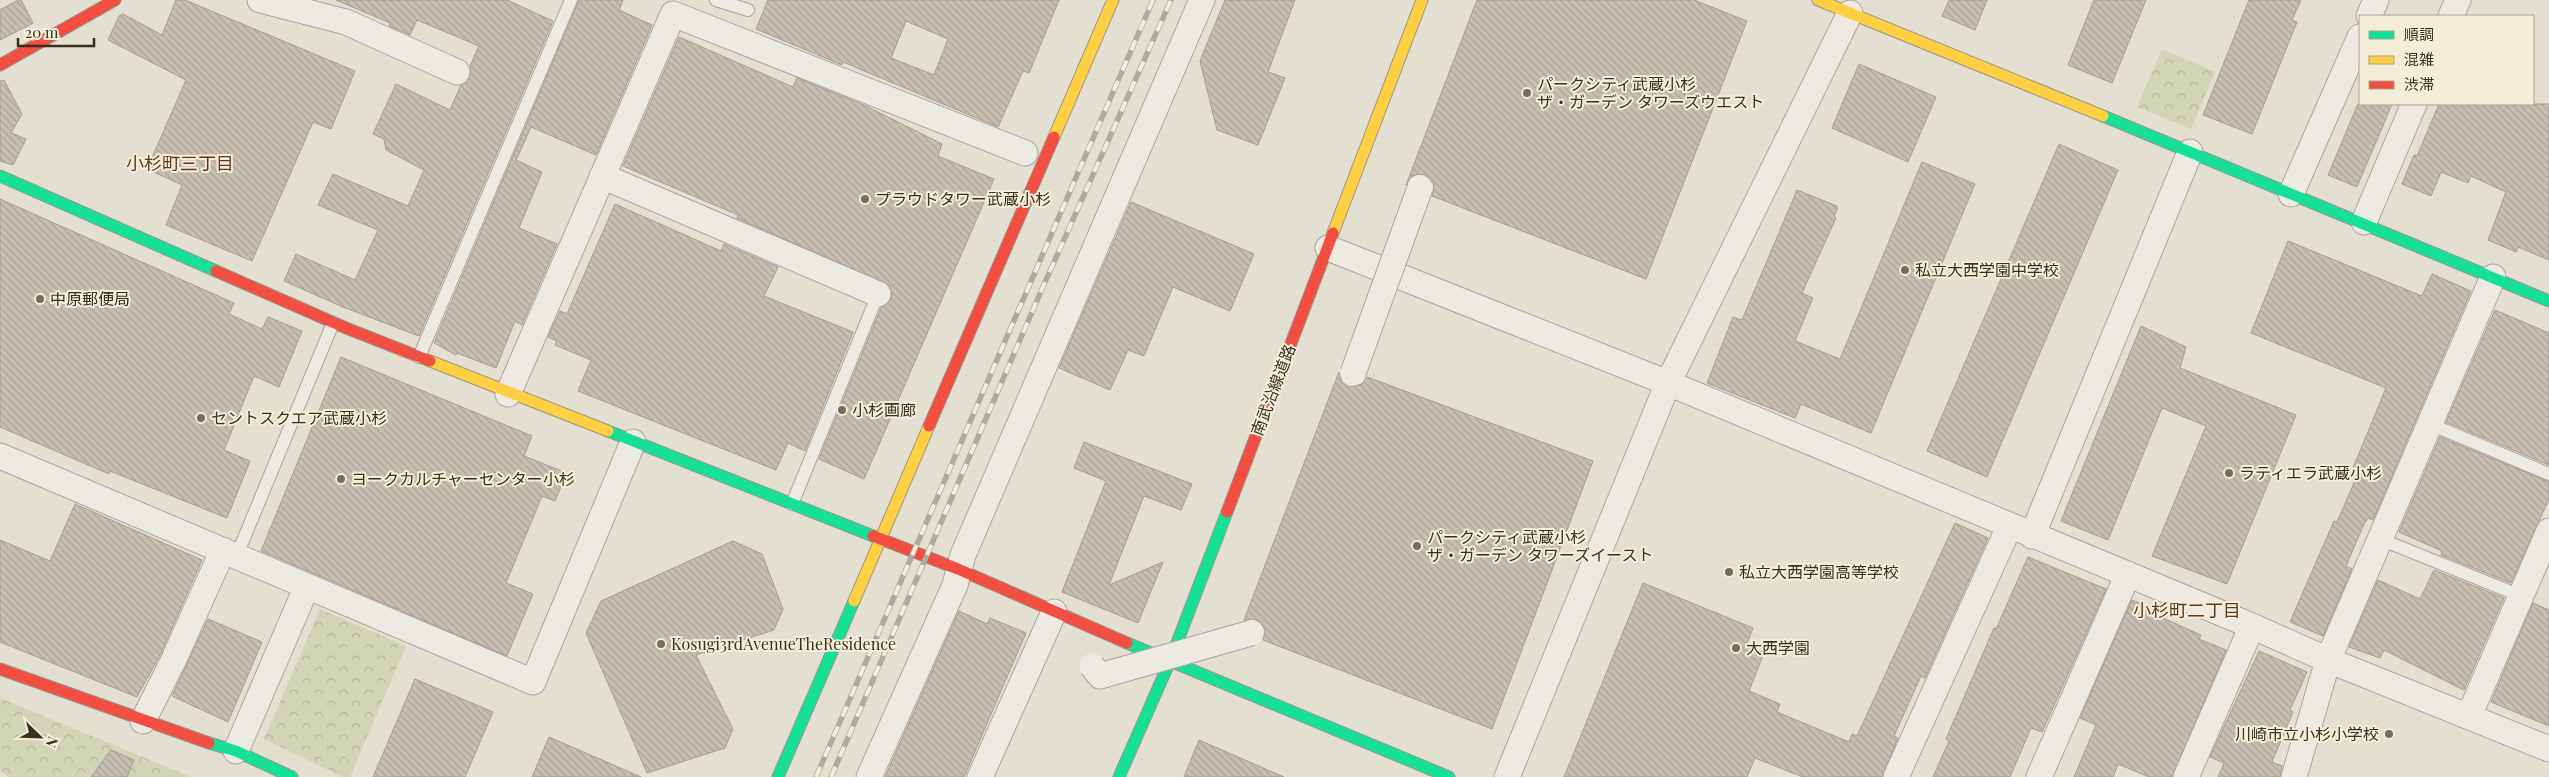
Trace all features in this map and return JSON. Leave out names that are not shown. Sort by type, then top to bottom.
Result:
[{"type":"main road","points":[[0,65],[115,0]]},
{"type":"main road","points":[[778,777],[1113,0]]},
{"type":"main road","name":"南武沿線道路","points":[[1118,777],[1170,661],[1422,0]]},
{"type":"main road","points":[[1818,0],[1986,66],[2291,194],[2364,222],[2549,301]]},
{"type":"main road","points":[[0,176],[333,323],[508,394],[958,569],[1054,612],[1449,777]]},
{"type":"main road","points":[[0,669],[143,721],[236,752],[292,777]]},
{"type":"street","points":[[260,0],[346,22],[457,72]]},
{"type":"street","points":[[868,777],[955,585],[958,569],[1202,0]]},
{"type":"street","points":[[2369,15],[2376,0]]},
{"type":"street","points":[[2451,15],[2458,0]]},
{"type":"street","points":[[1507,777],[1668,384],[1850,13]]},
{"type":"street","points":[[508,394],[673,14],[1025,153]]},
{"type":"street","points":[[2291,194],[2359,39]]},
{"type":"street","points":[[2364,222],[2414,105]]},
{"type":"street","points":[[2032,536],[2190,152]]},
{"type":"street","points":[[602,176],[878,294]]},
{"type":"street","points":[[1352,373],[1420,188]]},
{"type":"street","points":[[1328,248],[1668,384],[2032,536],[2128,574],[2328,660],[2549,749]]},
{"type":"street","points":[[2294,777],[2328,660],[2493,277]]},
{"type":"street","points":[[0,456],[533,682],[633,442]]},
{"type":"street","points":[[1896,777],[2009,526]]},
{"type":"street","points":[[2469,716],[2549,531]]},
{"type":"street","points":[[143,721],[230,552]]},
{"type":"street","points":[[2039,777],[2128,574]]},
{"type":"street","points":[[236,752],[307,586]]},
{"type":"street","points":[[980,777],[1054,612]]},
{"type":"street","points":[[2186,777],[2252,626]]},
{"type":"street","points":[[1105,676],[1223,634],[1251,633]]},
{"type":"lane","points":[[419,357],[571,0]]},
{"type":"lane","points":[[716,0],[748,10]]},
{"type":"lane","points":[[792,504],[878,294]]},
{"type":"lane","points":[[230,552],[333,323]]},
{"type":"lane","points":[[2430,424],[2549,474]]},
{"type":"lane","points":[[2380,539],[2521,596]]},
{"type":"green space","points":[[2162,49],[2215,72],[2191,129],[2137,107]]},
{"type":"green space","points":[[320,609],[406,646],[350,777],[343,777],[264,739]]},
{"type":"green space","points":[[0,698],[191,777],[8,777],[0,770]]},
{"type":"building","points":[[21,0],[33,23],[0,40],[0,10]]},
{"type":"building","points":[[176,0],[185,0],[355,71],[331,129],[313,122],[252,261],[166,225],[182,185],[147,169],[186,80],[108,40],[119,16],[123,14],[162,35]]},
{"type":"building","points":[[336,0],[507,0],[553,21],[419,336],[343,307],[284,281],[296,254],[355,280],[378,230],[318,205],[333,174],[408,206],[424,170],[386,150],[384,139],[373,134],[396,84],[450,110],[461,85],[470,77],[470,66],[479,46],[417,20],[410,35],[389,26],[390,23]]},
{"type":"building","points":[[579,0],[623,0],[619,10],[652,25],[596,155],[531,127],[516,160],[542,172],[519,228],[557,244],[522,325],[515,321],[496,368],[457,353],[456,355],[434,343]]},
{"type":"building","points":[[768,0],[1059,0],[1029,73],[1023,71],[998,127],[843,62],[842,65],[756,29]],"holes":[[[906,21],[948,39],[934,75],[891,58]]]},
{"type":"building","points":[[1225,0],[1295,0],[1268,72],[1285,78],[1258,145],[1217,130],[1200,61]]},
{"type":"building","points":[[1477,0],[1694,0],[1747,21],[1646,279],[1432,196],[1434,185],[1425,175],[1418,174],[1411,177],[1406,185]]},
{"type":"building","points":[[1949,0],[1987,0],[1975,30],[1942,16]]},
{"type":"building","points":[[2094,0],[2146,0],[2112,83],[2068,65]]},
{"type":"building","points":[[2249,0],[2301,0],[2292,20],[2297,22],[2252,134],[2203,115]]},
{"type":"building","points":[[679,37],[793,87],[797,78],[866,106],[942,144],[938,156],[994,179],[864,479],[819,459],[881,308],[891,299],[892,292],[889,285],[737,218],[738,215],[623,166]]},
{"type":"building","points":[[1859,64],[1936,97],[1908,162],[1832,128]]},
{"type":"building","points":[[4,80],[22,114],[11,133],[26,139],[13,165],[0,161],[0,81]]},
{"type":"building","points":[[2358,104],[2392,105],[2357,187],[2328,175]]},
{"type":"building","points":[[2549,104],[2549,260],[2518,247],[2516,252],[2488,240],[2506,192],[2471,176],[2468,183],[2441,172],[2431,196],[2402,184],[2414,155],[2417,156],[2439,105]]},
{"type":"building","points":[[2059,144],[2118,170],[1987,477],[1927,451]]},
{"type":"building","points":[[1922,162],[1975,184],[1871,433],[1801,404],[1795,418],[1707,383],[1733,317],[1742,320],[1797,190],[1837,206],[1837,209],[1834,216],[1836,218],[1802,293],[1813,298],[1795,341],[1840,359]]},
{"type":"building","points":[[0,199],[234,303],[229,314],[262,329],[268,317],[302,331],[279,387],[254,376],[224,450],[250,461],[227,518],[110,471],[109,474],[0,427]]},
{"type":"building","points":[[1131,202],[1254,254],[1230,311],[1173,287],[1144,356],[1128,350],[1110,390],[1059,368]]},
{"type":"building","points":[[615,204],[721,251],[724,244],[778,267],[764,296],[853,332],[805,451],[788,443],[776,470],[578,391],[591,360],[555,345],[557,341],[548,337],[560,311],[567,314]]},
{"type":"building","points":[[2288,241],[2422,296],[2432,274],[2471,291],[2373,520],[2368,518],[2364,524],[2346,566],[2352,569],[2323,636],[2290,622],[2334,521],[2337,522],[2357,476],[2351,473],[2386,388],[2251,333]]},
{"type":"building","points":[[2495,310],[2549,333],[2549,465],[2446,422]]},
{"type":"building","name":"ラティエラ武蔵小杉","points":[[2141,326],[2186,347],[2180,368],[2296,415],[2227,584],[2152,556],[2206,426],[2162,408],[2108,540],[2061,521]]},
{"type":"building","points":[[341,357],[532,436],[524,456],[564,472],[563,475],[565,477],[555,501],[542,496],[506,583],[533,594],[507,656],[261,551]]},
{"type":"building","name":"パークシティ武蔵小杉 ザ・ガーデン タワーズイースト","points":[[1339,372],[1342,382],[1349,387],[1362,384],[1367,377],[1593,461],[1492,729],[1263,640],[1265,630],[1261,623],[1254,619],[1244,620]]},
{"type":"building","points":[[2440,437],[2549,482],[2549,499],[2511,583],[2441,555],[2442,551],[2399,532]]},
{"type":"building","points":[[1084,442],[1192,484],[1181,510],[1144,496],[1109,585],[1163,562],[1138,623],[1062,592],[1106,481],[1074,468]]},
{"type":"building","points":[[75,504],[202,560],[161,653],[137,697],[0,642],[0,540],[50,561]]},
{"type":"building","points":[[1955,523],[1988,538],[1925,678],[1921,676],[1894,736],[1898,738],[1882,777],[1803,777],[1755,758],[1747,777],[1564,777],[1643,583],[1753,628],[1746,646],[1764,653],[1749,691],[1780,704],[1777,712],[1849,742],[1852,734],[1857,736]]},
{"type":"building","name":"Kosugi3rdAvenueTheResidence","points":[[733,541],[762,554],[783,609],[774,630],[696,655],[733,729],[725,748],[647,773],[586,633],[601,601]]},
{"type":"building","points":[[2028,557],[2106,589],[2042,732],[2031,728],[2010,777],[1933,777],[1949,741],[1946,739],[1994,628],[1996,629]]},
{"type":"building","points":[[2434,570],[2504,598],[2464,690],[2384,650],[2380,658],[2349,647],[2378,580],[2420,599]]},
{"type":"building","points":[[2132,600],[2156,610],[2154,614],[2201,635],[2199,639],[2226,650],[2172,777],[2149,777],[2118,764],[2113,777],[2074,777],[2096,725],[2080,718]]},
{"type":"building","points":[[2533,603],[2549,610],[2549,726],[2491,702]]},
{"type":"building","points":[[959,611],[987,624],[990,618],[1026,633],[964,777],[885,777]]},
{"type":"building","points":[[208,619],[262,642],[228,722],[172,696]]},
{"type":"building","points":[[2259,651],[2307,672],[2290,710],[2293,712],[2272,762],[2282,766],[2280,777],[2218,777],[2224,763],[2210,757]]},
{"type":"building","points":[[415,679],[493,712],[465,777],[373,777]]},
{"type":"building","points":[[549,737],[641,777],[532,777]]},
{"type":"building","points":[[1199,740],[1284,777],[1184,777]]},
{"type":"building","points":[[111,750],[134,760],[127,777],[91,777]]},
{"type":"railway","points":[[816,777],[1153,0]]},
{"type":"railway","points":[[831,777],[1042,289],[1171,0]]},
{"type":"traffic: fast","points":[[2103,116],[2549,301]]},
{"type":"traffic: fast","points":[[0,176],[216,271]]},
{"type":"traffic: fast","points":[[608,431],[873,536]]},
{"type":"traffic: fast","points":[[1119,777],[1170,661],[1227,512]]},
{"type":"traffic: fast","points":[[778,777],[854,601]]},
{"type":"traffic: fast","points":[[1127,643],[1449,777]]},
{"type":"traffic: fast","points":[[209,743],[236,751],[292,777]]},
{"type":"traffic: slow","points":[[1054,137],[1113,0]]},
{"type":"traffic: slow","points":[[1333,233],[1422,0]]},
{"type":"traffic: slow","points":[[1818,0],[2103,116]]},
{"type":"traffic: slow","points":[[430,361],[608,431]]},
{"type":"traffic: slow","points":[[854,601],[929,426]]},
{"type":"traffic: jam","points":[[0,65],[115,0]]},
{"type":"traffic: jam","points":[[929,426],[1054,137]]},
{"type":"traffic: jam","points":[[1227,512],[1333,233]]},
{"type":"traffic: jam","points":[[216,271],[346,328],[430,361]]},
{"type":"traffic: jam","points":[[873,536],[958,569],[1127,643]]},
{"type":"traffic: jam","points":[[0,669],[209,743]]},
{"type":"place","name":"パークシティ武蔵小杉 ザ・ガーデン タワーズウエスト","points":[[1527,93]]},
{"type":"place","name":"プラウドタワー武蔵小杉","points":[[865,199]]},
{"type":"place","name":"私立大西学園中学校","points":[[1905,270]]},
{"type":"place","name":"中原郵便局","points":[[40,299]]},
{"type":"place","name":"小杉画廊","points":[[842,410]]},
{"type":"place","name":"セントスクエア武蔵小杉","points":[[201,418]]},
{"type":"place","name":"ラティエラ武蔵小杉","points":[[2229,473]]},
{"type":"place","name":"ヨークカルチャーセンター小杉","points":[[341,479]]},
{"type":"place","name":"パークシティ武蔵小杉 ザ・ガーデン タワーズイースト","points":[[1417,546]]},
{"type":"place","name":"私立大西学園高等学校","points":[[1729,572]]},
{"type":"place","name":"Kosugi3rdAvenueTheResidence","points":[[661,644]]},
{"type":"place","name":"大西学園","points":[[1736,648]]},
{"type":"place","name":"川崎市立小杉小学校","points":[[2389,734]]},
{"type":"district","name":"小杉町三丁目","points":[[180,164]]},
{"type":"district","name":"小杉町二丁目","points":[[2187,611]]}]
